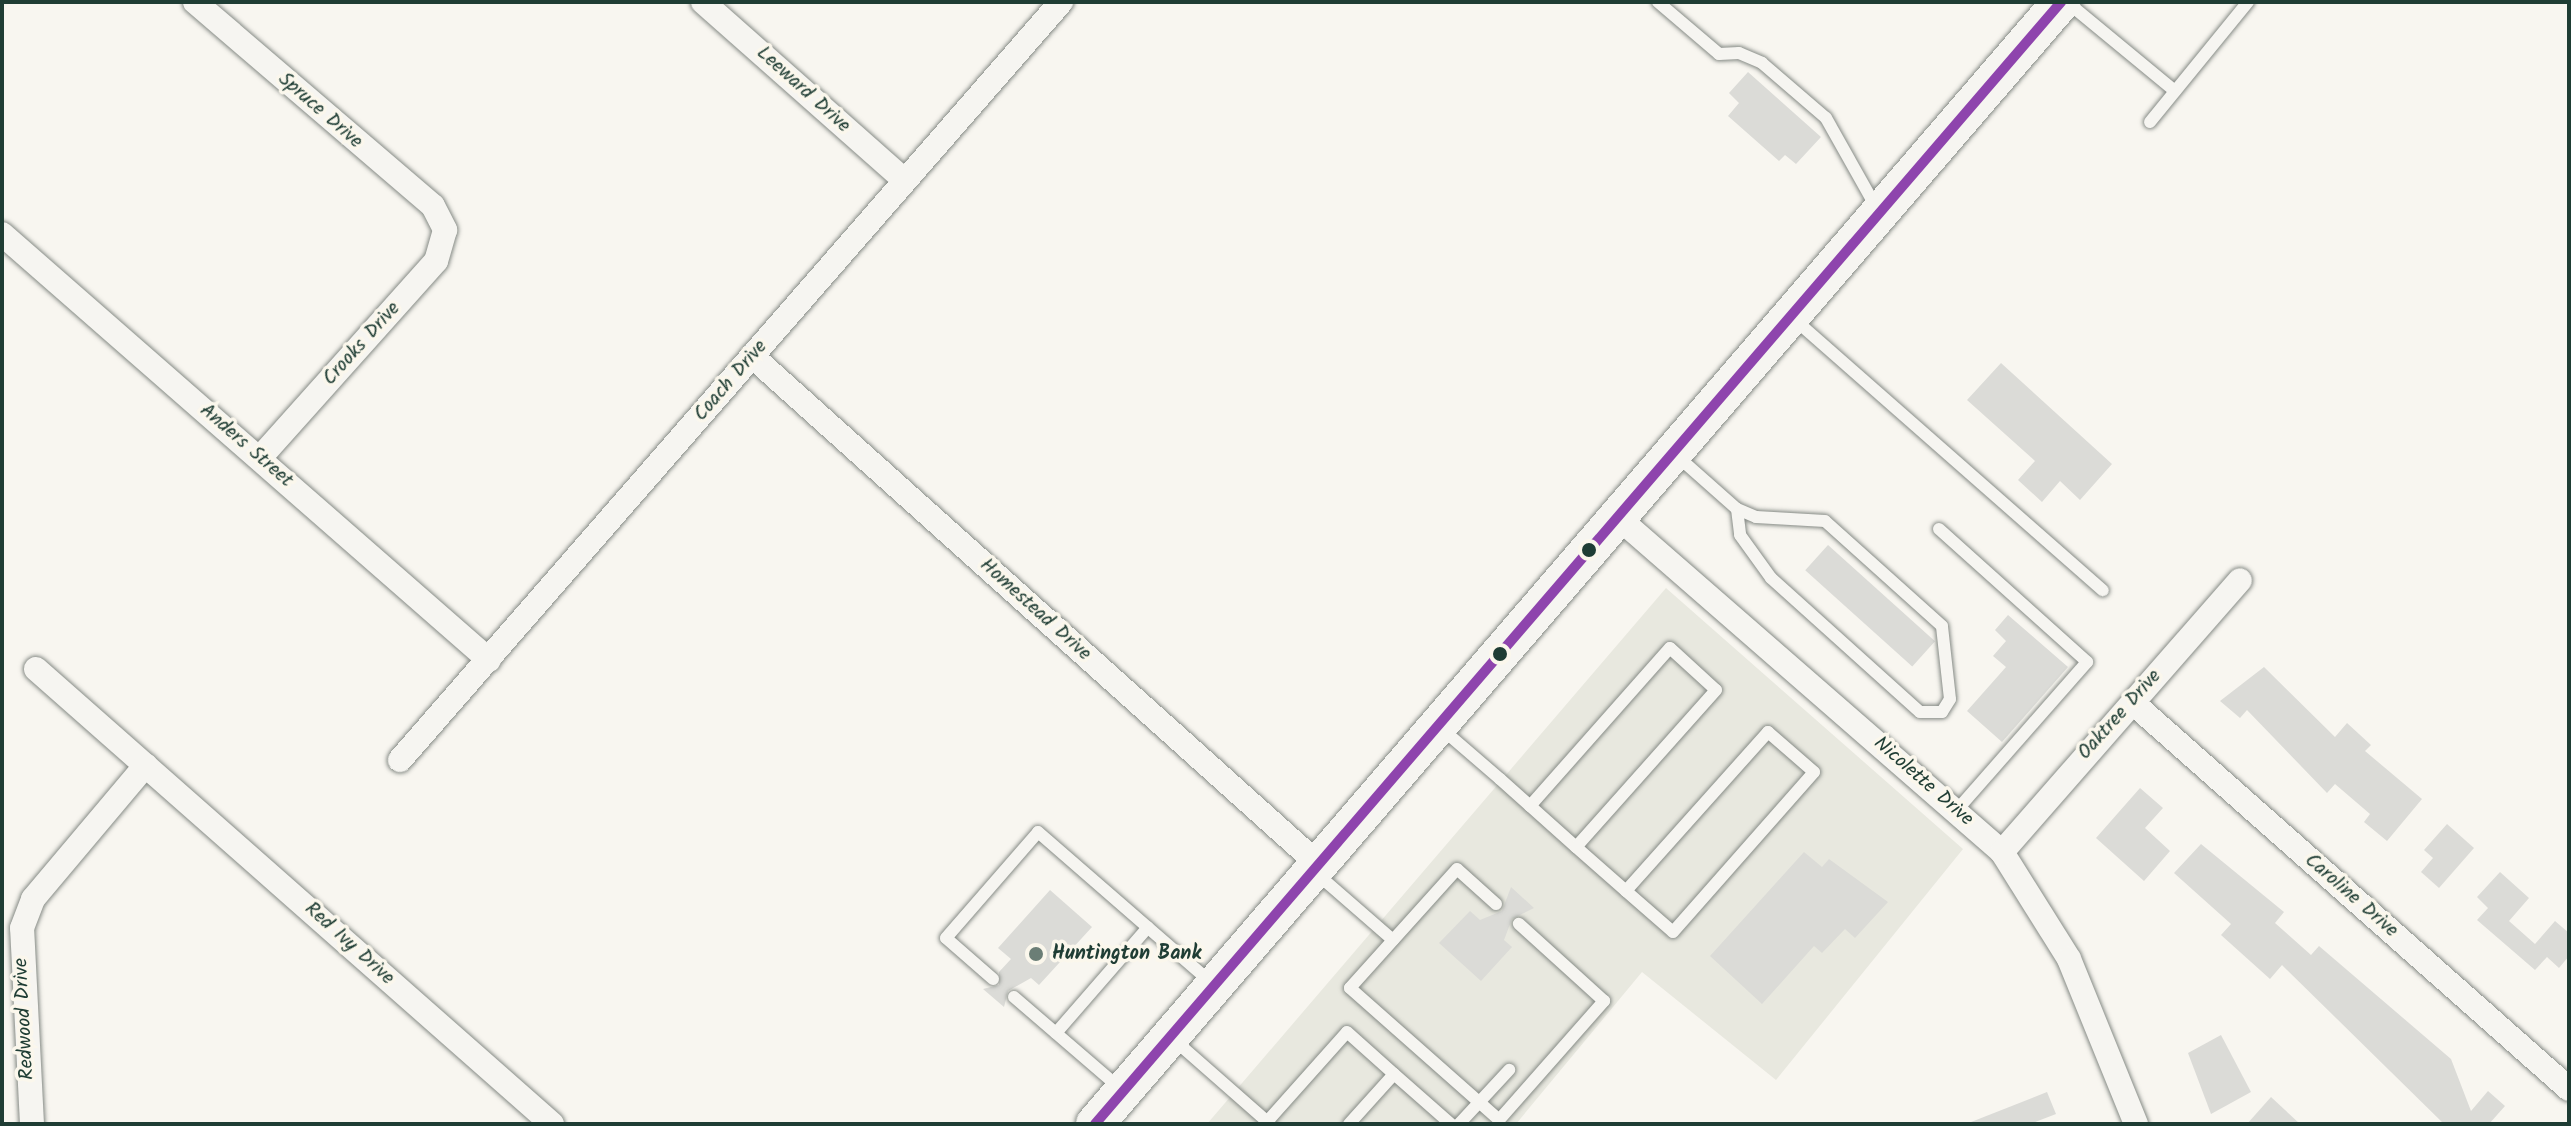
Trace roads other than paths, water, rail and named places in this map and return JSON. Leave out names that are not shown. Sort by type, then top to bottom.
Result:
[{"type":"main road","points":[[1095,1124],[1316,868],[1614,514],[2064,2]]},
{"type":"street","name":"Spruce Drive","points":[[195,2],[443,222]]},
{"type":"street","name":"Leeward Drive","points":[[703,2],[903,179]]},
{"type":"street","name":"Coach Drive","points":[[400,760],[903,179],[1061,2]]},
{"type":"street","name":"Crooks Drive","points":[[260,458],[436,261],[443,222]]},
{"type":"street","name":"Anders Street","points":[[2,234],[489,660]]},
{"type":"street","name":"Homestead Drive","points":[[752,356],[1316,868]]},
{"type":"street","name":"Nicolette Drive","points":[[1614,514],[2002,852],[2069,959],[2136,1124]]},
{"type":"street","name":"Oaktree Drive","points":[[2002,852],[2240,580]]},
{"type":"street","name":"Red Ivy Drive","points":[[36,669],[552,1124]]},
{"type":"street","name":"Caroline Drive","points":[[2133,703],[2569,1089]]},
{"type":"street","name":"Redwood Drive","points":[[32,1124],[22,928],[33,899],[146,765]]},
{"type":"lane","points":[[1658,2],[1719,54],[1739,53],[1762,63],[1826,118],[1879,211]]},
{"type":"lane","points":[[2064,2],[2175,91]]},
{"type":"lane","points":[[2150,122],[2248,2]]},
{"type":"lane","points":[[1789,314],[2103,590]]},
{"type":"lane","points":[[1670,450],[1737,509],[1756,517],[1825,521],[1942,626],[1950,699],[1942,712],[1920,712],[1771,578],[1740,535],[1737,509]]},
{"type":"lane","points":[[1939,529],[2087,662],[1956,811]]},
{"type":"lane","points":[[1530,806],[1670,648],[1716,690],[1576,847]]},
{"type":"lane","points":[[1437,724],[1576,847],[1626,891],[1673,932],[1814,772],[1768,732],[1626,891]]},
{"type":"lane","points":[[993,979],[946,938],[1038,832],[1214,985]]},
{"type":"lane","points":[[1316,868],[1393,940]]},
{"type":"lane","points":[[1496,904],[1457,869],[1350,988],[1499,1120],[1604,1001],[1519,924]]},
{"type":"lane","points":[[1056,1033],[1148,927]]},
{"type":"lane","points":[[1014,997],[1123,1091]]},
{"type":"lane","points":[[1169,1036],[1267,1123],[1347,1032],[1451,1124]]},
{"type":"lane","points":[[1459,1124],[1509,1070]]},
{"type":"lane","points":[[1349,1124],[1394,1074]]},
{"type":"place","name":"Huntington Bank","points":[[1036,954]]}]
